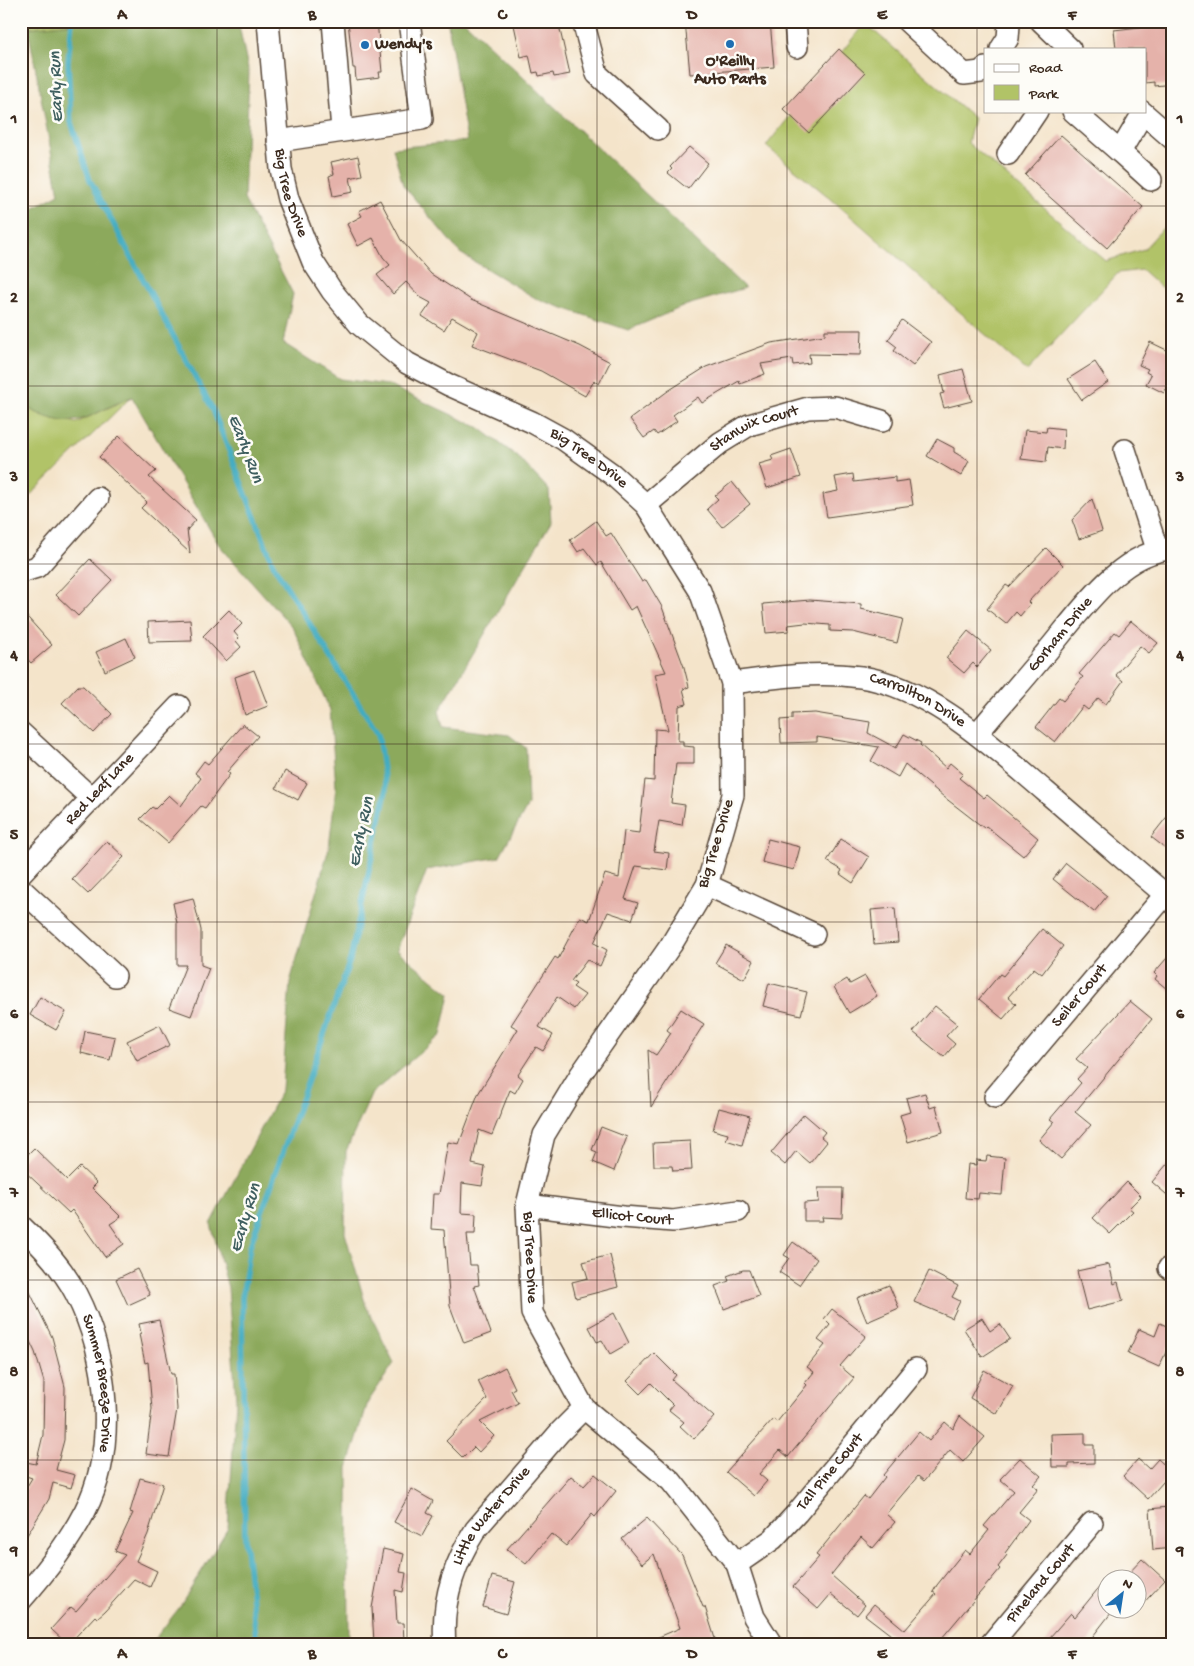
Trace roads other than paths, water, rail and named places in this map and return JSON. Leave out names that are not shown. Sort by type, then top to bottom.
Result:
[{"type":"street","name":"Big Tree Drive","points":[[268,21],[281,169],[288,199],[313,262],[332,291],[359,324],[407,363],[449,386],[532,422],[563,439],[612,474],[646,505],[700,592],[732,683],[733,795],[707,886],[671,945],[581,1074],[544,1135],[527,1205],[532,1313],[584,1408],[671,1481],[737,1564],[754,1617],[772,1645]]},
{"type":"street","points":[[333,21],[342,130]]},
{"type":"street","points":[[278,141],[422,119],[409,21]]},
{"type":"street","points":[[583,21],[597,74],[658,129]]},
{"type":"street","points":[[795,21],[797,46]]},
{"type":"street","points":[[906,21],[964,74],[981,72],[984,69]]},
{"type":"street","points":[[1002,48],[1008,38],[1009,25],[1006,21]]},
{"type":"street","points":[[1041,21],[1060,45]]},
{"type":"street","points":[[1008,154],[1036,112]]},
{"type":"street","points":[[1074,112],[1152,180]]},
{"type":"street","points":[[1120,152],[1142,112],[1173,139]]},
{"type":"street","name":"Stanwix Court","points":[[646,505],[713,449],[748,425],[808,408],[835,407],[882,421]]},
{"type":"street","points":[[1125,450],[1165,549]]},
{"type":"street","points":[[21,572],[37,567],[98,498]]},
{"type":"street","name":"Gorham Drive","points":[[977,734],[1098,590],[1126,567],[1165,549]]},
{"type":"street","name":"Carrollton Drive","points":[[732,683],[797,674],[861,677],[892,686],[921,698],[977,734],[1169,898]]},
{"type":"street","name":"Red Leaf Lane","points":[[21,874],[179,706]]},
{"type":"street","points":[[21,733],[91,798]]},
{"type":"street","points":[[707,886],[814,934]]},
{"type":"street","points":[[21,889],[115,976]]},
{"type":"street","name":"Seiler Court","points":[[995,1097],[1169,898]]},
{"type":"street","name":"Ellicot Court","points":[[527,1205],[673,1221],[738,1211]]},
{"type":"street","name":"Summer Breeze Drive","points":[[21,1226],[54,1260],[76,1294],[94,1337],[104,1381],[106,1421],[100,1470],[86,1510],[53,1565],[21,1600]]},
{"type":"street","name":"Tall Pine Court","points":[[737,1564],[773,1539],[797,1514],[916,1369]]},
{"type":"street","name":"Little Water Drive","points":[[445,1645],[445,1602],[452,1573],[465,1546],[482,1522],[560,1432],[584,1408]]},
{"type":"street","name":"Pineland Court","points":[[990,1645],[1092,1523]]},
{"type":"waterway","name":"Early Run","points":[[72,21],[68,62],[71,122],[90,180],[213,410],[274,566],[378,734],[386,791],[350,960],[250,1246],[242,1298],[245,1540],[257,1645]]},
{"type":"place","name":"O'Reilly Auto Parts","points":[[730,44]]},
{"type":"place","name":"Wendy's","points":[[365,45]]}]
